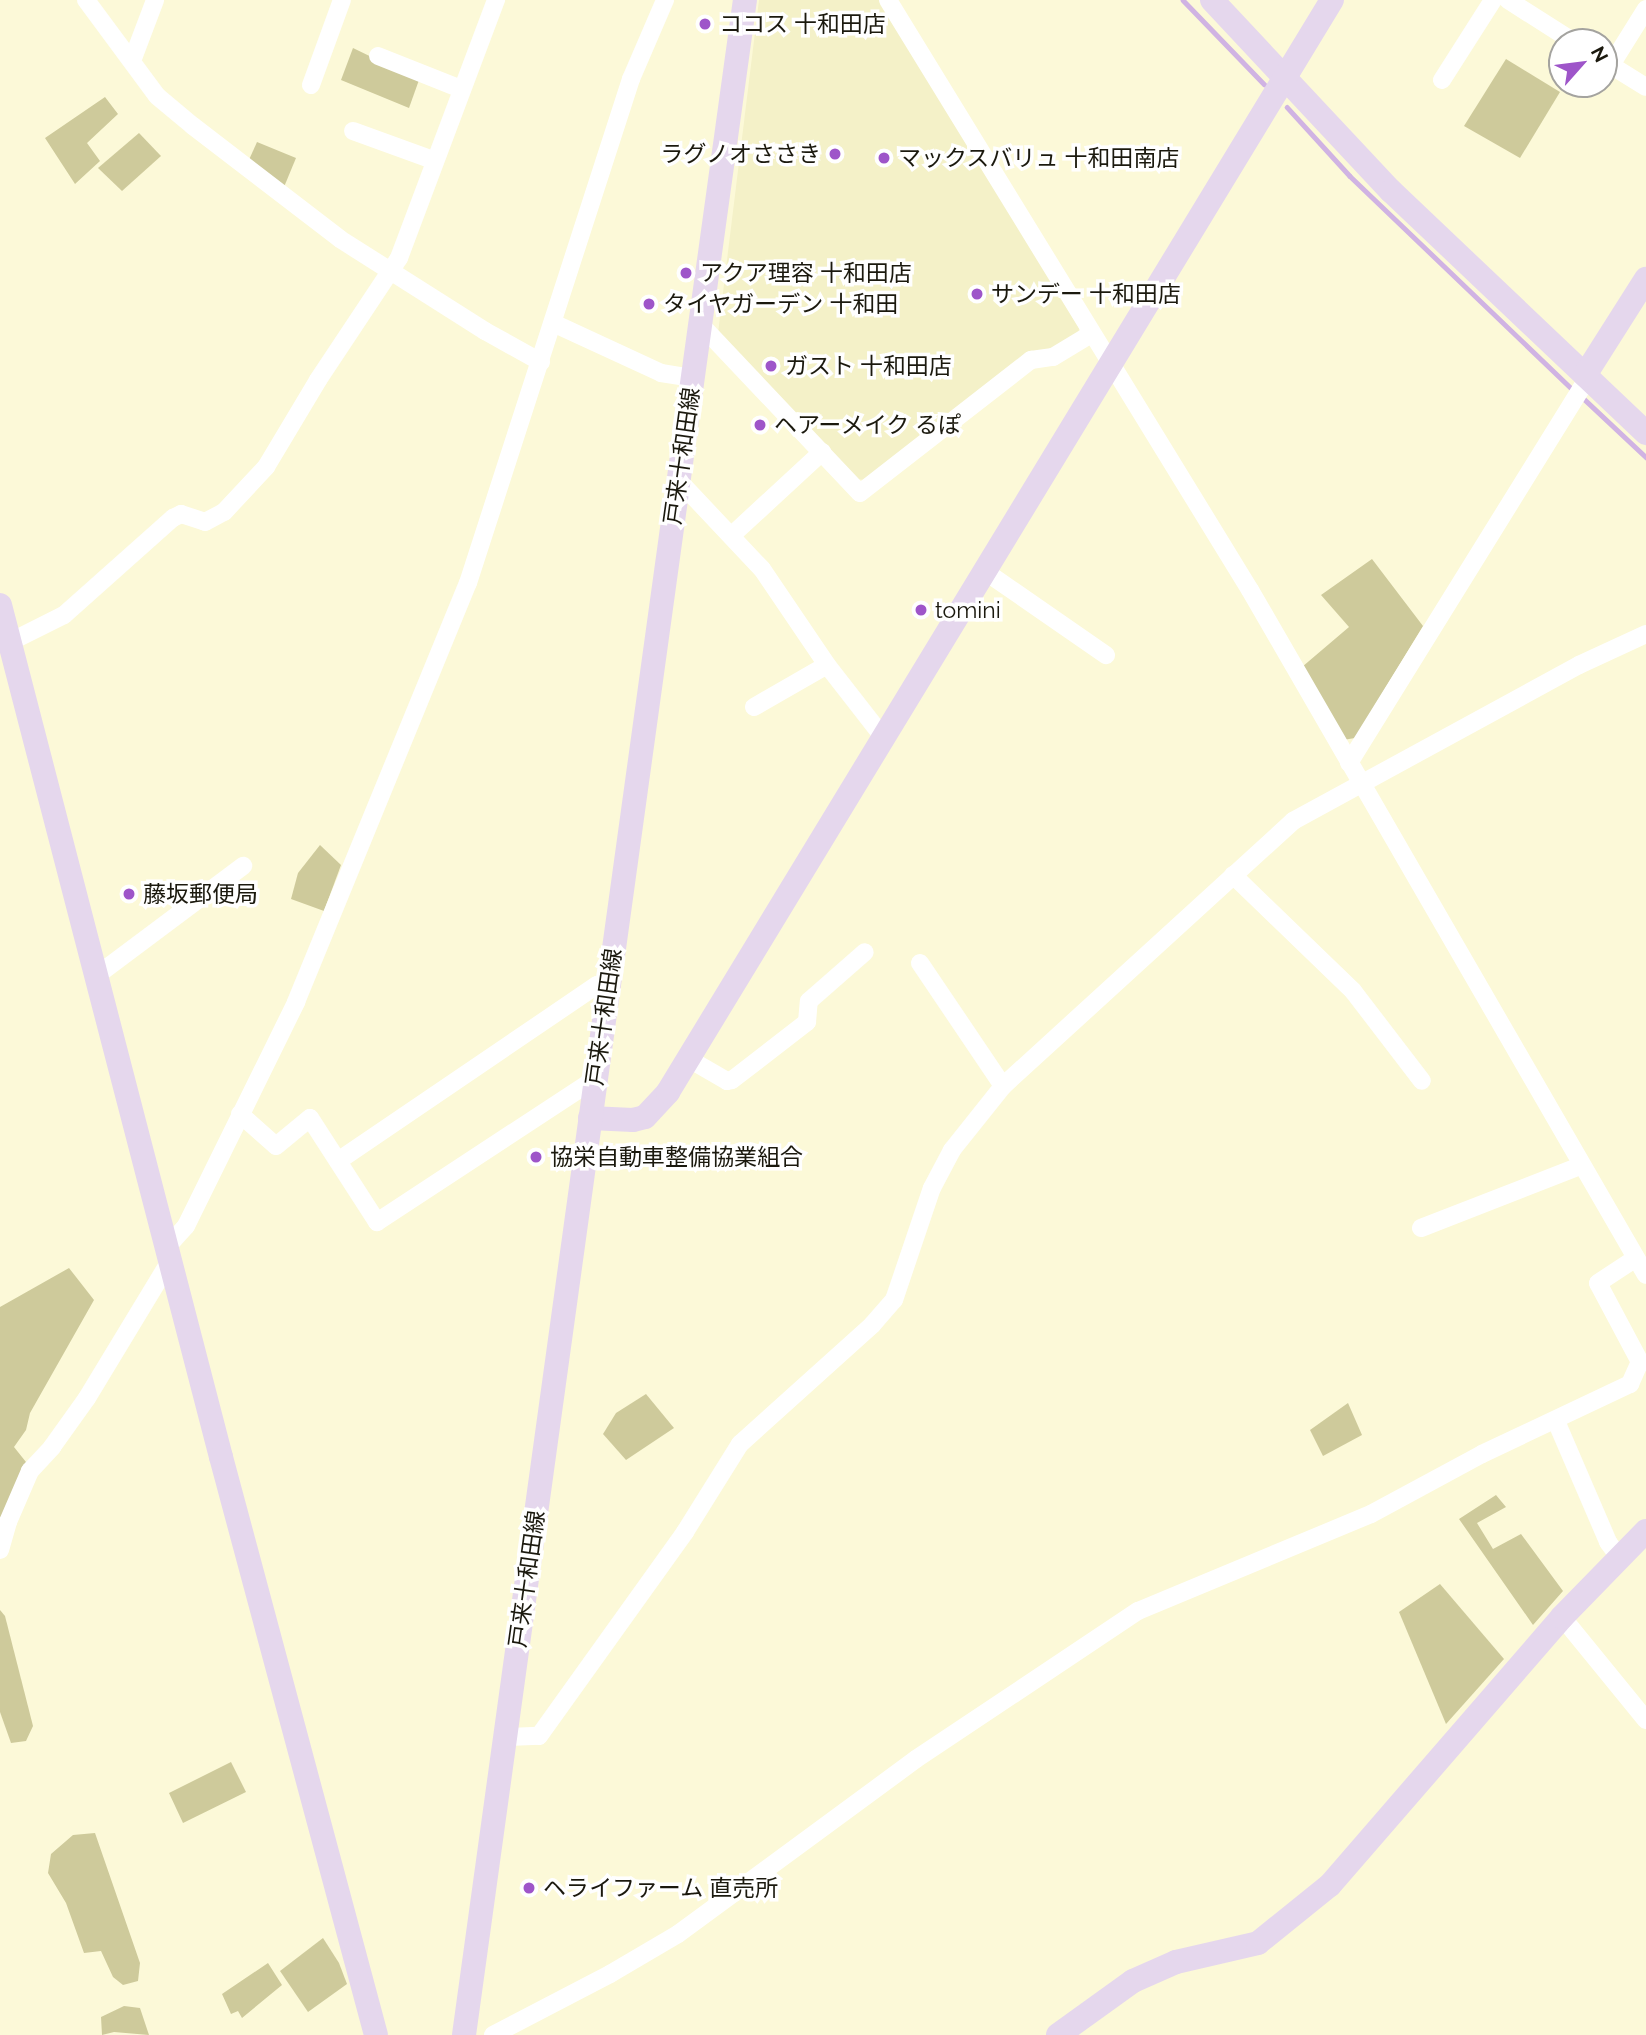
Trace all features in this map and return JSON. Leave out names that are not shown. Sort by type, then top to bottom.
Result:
[{"type":"street","points":[[86,0],[157,96],[192,126],[340,239],[485,331],[541,362]]},
{"type":"street","points":[[132,61],[155,0]]},
{"type":"street","points":[[311,85],[342,0]]},
{"type":"street","points":[[10,642],[64,615],[173,518],[181,514],[205,522],[224,512],[266,467],[318,380],[399,258],[433,160],[496,0]]},
{"type":"street","points":[[0,1550],[8,1522],[30,1471],[52,1447],[87,1398],[186,1226],[296,1002],[468,583],[631,79],[665,0]]},
{"type":"street","name":"戸来十和田線","points":[[464,2035],[745,0]]},
{"type":"street","points":[[888,0],[1250,590],[1580,1166],[1646,1275]]},
{"type":"street","points":[[1212,0],[1391,191],[1582,386],[1646,433]]},
{"type":"street","points":[[590,1118],[633,1120],[645,1117],[667,1093],[1332,0]]},
{"type":"street","points":[[1442,80],[1493,0]]},
{"type":"street","points":[[1508,0],[1552,28]]},
{"type":"street","points":[[1618,48],[1646,9]]},
{"type":"street","points":[[378,56],[461,89]]},
{"type":"street","points":[[1618,70],[1646,87]]},
{"type":"street","points":[[353,131],[433,160]]},
{"type":"street","points":[[1349,763],[1646,279]]},
{"type":"street","points":[[553,323],[662,373],[692,378]]},
{"type":"street","points":[[701,325],[860,493],[1031,360],[1053,357],[1091,334]]},
{"type":"street","points":[[731,536],[822,452]]},
{"type":"street","points":[[678,480],[762,569],[827,665],[883,737]]},
{"type":"street","points":[[986,572],[1106,655]]},
{"type":"street","points":[[0,605],[168,1254],[376,2035]]},
{"type":"street","points":[[505,1737],[539,1737],[685,1532],[740,1444],[872,1325],[894,1300],[932,1188],[952,1150],[1003,1086],[1293,821],[1567,671],[1646,634]]},
{"type":"street","points":[[754,707],[827,665]]},
{"type":"street","points":[[96,976],[243,866]]},
{"type":"street","points":[[1233,875],[1353,991],[1422,1081]]},
{"type":"street","points":[[689,1059],[727,1081],[732,1080],[807,1022],[809,1001],[865,952]]},
{"type":"street","points":[[920,962],[1003,1086]]},
{"type":"street","points":[[338,1161],[597,985],[607,987]]},
{"type":"street","points":[[240,1114],[276,1146],[310,1118],[377,1222],[596,1078]]},
{"type":"street","points":[[1421,1228],[1580,1166]]},
{"type":"street","points":[[493,2035],[610,1975],[678,1934],[916,1759],[1138,1611],[1371,1514],[1482,1454],[1630,1384],[1637,1374],[1640,1362],[1598,1283],[1636,1258]]},
{"type":"street","points":[[1556,1420],[1608,1542],[1618,1556]]},
{"type":"street","points":[[1058,2035],[1133,1981],[1176,1962],[1258,1943],[1330,1885],[1562,1617],[1618,1556],[1646,1531]]},
{"type":"street","points":[[1562,1617],[1646,1720]]},
{"type":"shaded area","points":[[759,0],[883,0],[1079,328],[1078,338],[866,480],[856,479],[718,333]]},
{"type":"shaded area","points":[[353,48],[419,80],[409,108],[341,80]]},
{"type":"shaded area","points":[[1506,59],[1548,85],[1548,98],[1556,98],[1520,158],[1464,126]]},
{"type":"shaded area","points":[[105,97],[118,114],[87,143],[100,161],[75,184],[45,138]]},
{"type":"shaded area","points":[[139,133],[161,156],[122,191],[98,168]]},
{"type":"shaded area","points":[[257,142],[296,158],[284,187],[248,162]]},
{"type":"shaded area","points":[[1372,559],[1423,626],[1355,738],[1343,740],[1302,667],[1349,627],[1321,595]]},
{"type":"shaded area","points":[[320,845],[341,865],[324,911],[291,899],[298,873]]},
{"type":"shaded area","points":[[69,1268],[94,1300],[30,1413],[26,1430],[14,1447],[26,1462],[0,1523],[0,1307]]},
{"type":"shaded area","points":[[646,1394],[674,1428],[626,1460],[603,1434],[616,1413]]},
{"type":"shaded area","points":[[1348,1403],[1362,1435],[1323,1456],[1310,1430]]},
{"type":"shaded area","points":[[1496,1495],[1506,1507],[1477,1523],[1493,1549],[1521,1534],[1563,1591],[1533,1625],[1459,1519]]},
{"type":"shaded area","points":[[1440,1584],[1504,1659],[1446,1724],[1399,1612]]},
{"type":"shaded area","points":[[0,1610],[5,1616],[33,1726],[26,1741],[11,1743],[0,1712]]},
{"type":"shaded area","points":[[231,1762],[246,1792],[183,1823],[169,1793]]},
{"type":"shaded area","points":[[95,1833],[140,1963],[138,1981],[123,1985],[113,1977],[101,1951],[84,1953],[66,1903],[48,1873],[51,1854],[73,1835]]},
{"type":"shaded area","points":[[323,1938],[339,1963],[347,1984],[308,2012],[280,1971]]},
{"type":"shaded area","points":[[268,1963],[282,1985],[242,2018],[238,2011],[231,2014],[222,1994]]},
{"type":"shaded area","points":[[124,2006],[140,2008],[149,2035],[114,2032],[102,2035],[101,2017]]},
{"type":"waterway","points":[[1183,0],[1264,84]]},
{"type":"waterway","points":[[1287,107],[1350,176],[1575,392]]},
{"type":"waterway","points":[[1582,397],[1646,457]]},
{"type":"place","name":"ココス 十和田店","points":[[705,24]]},
{"type":"place","name":"ラグノオささき","points":[[835,154]]},
{"type":"place","name":"マックスバリュ 十和田南店","points":[[884,158]]},
{"type":"place","name":"アクア理容 十和田店","points":[[686,273]]},
{"type":"place","name":"サンデー 十和田店","points":[[977,294]]},
{"type":"place","name":"タイヤガーデン 十和田","points":[[649,304]]},
{"type":"place","name":"ガスト 十和田店","points":[[771,366]]},
{"type":"place","name":"ヘアーメイク るぽ","points":[[760,425]]},
{"type":"place","name":"tomini","points":[[921,610]]},
{"type":"place","name":"藤坂郵便局","points":[[129,894]]},
{"type":"place","name":"協栄自動車整備協業組合","points":[[536,1157]]},
{"type":"place","name":"ヘライファーム 直売所","points":[[529,1888]]}]
